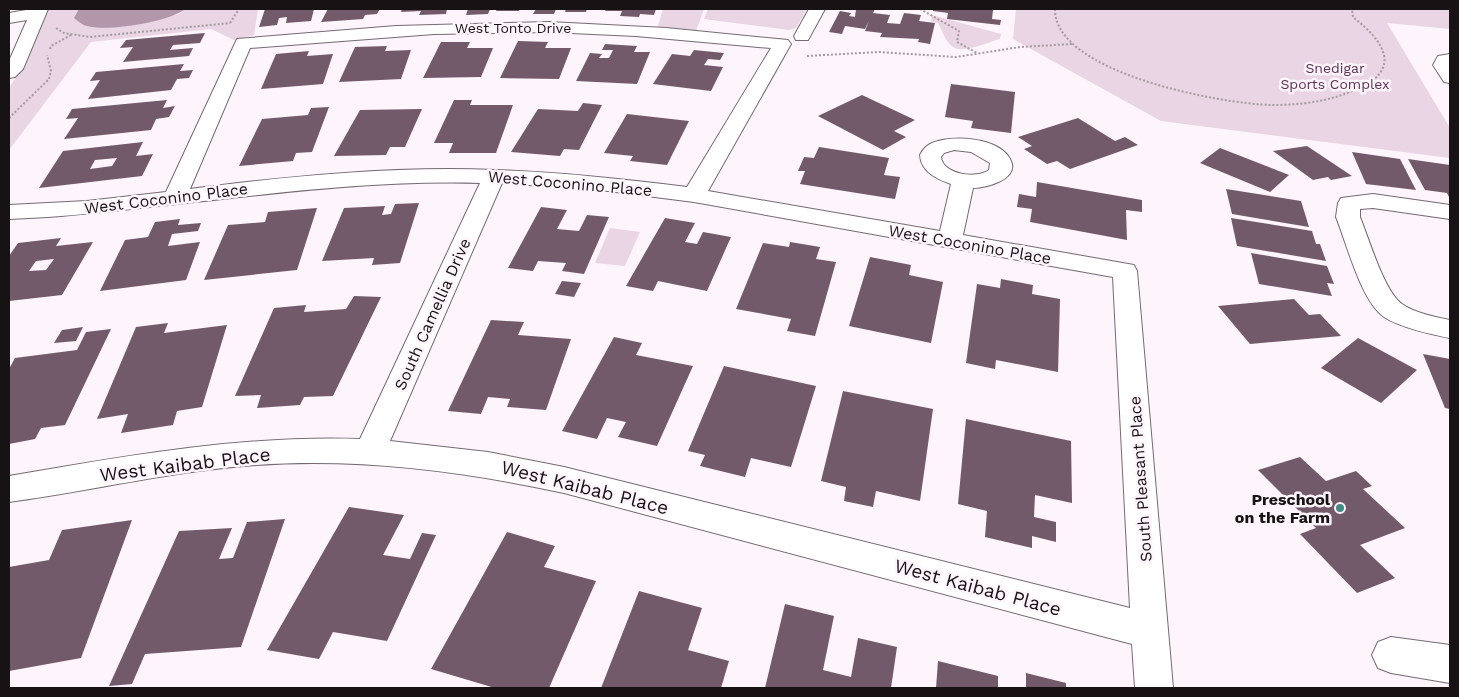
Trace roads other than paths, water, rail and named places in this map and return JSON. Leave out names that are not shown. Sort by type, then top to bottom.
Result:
[{"type":"street","points":[[802,36],[817,9]]},
{"type":"street","points":[[9,18],[39,11]]},
{"type":"street","points":[[9,73],[14,69],[39,11]]},
{"type":"street","name":"West Tonto Drive","points":[[175,197],[243,43],[390,31],[549,27],[665,33],[782,44],[694,195]]},
{"type":"street","name":"West Coconino Place","points":[[9,212],[70,209],[320,181],[428,175],[562,179],[694,195],[1125,271]]},
{"type":"street","name":"South Camellia Drive","points":[[370,451],[494,176]]},
{"type":"street","points":[[950,240],[963,181]]},
{"type":"street","points":[[1450,212],[1373,201],[1349,203],[1348,217],[1380,298],[1394,311],[1431,326],[1450,329]]},
{"type":"street","name":"South Pleasant Place","points":[[1125,271],[1154,688]]},
{"type":"street","name":"West Kaibab Place","points":[[9,489],[198,459],[257,453],[370,451],[436,456],[491,464],[564,480],[1150,631]]},
{"type":"street","points":[[1391,655],[1450,664]]},
{"type":"place","name":"Preschool on the Farm","points":[[1340,508]]},
{"type":"park label","name":"Snedigar Sports Complex","points":[[1335,76]]}]
